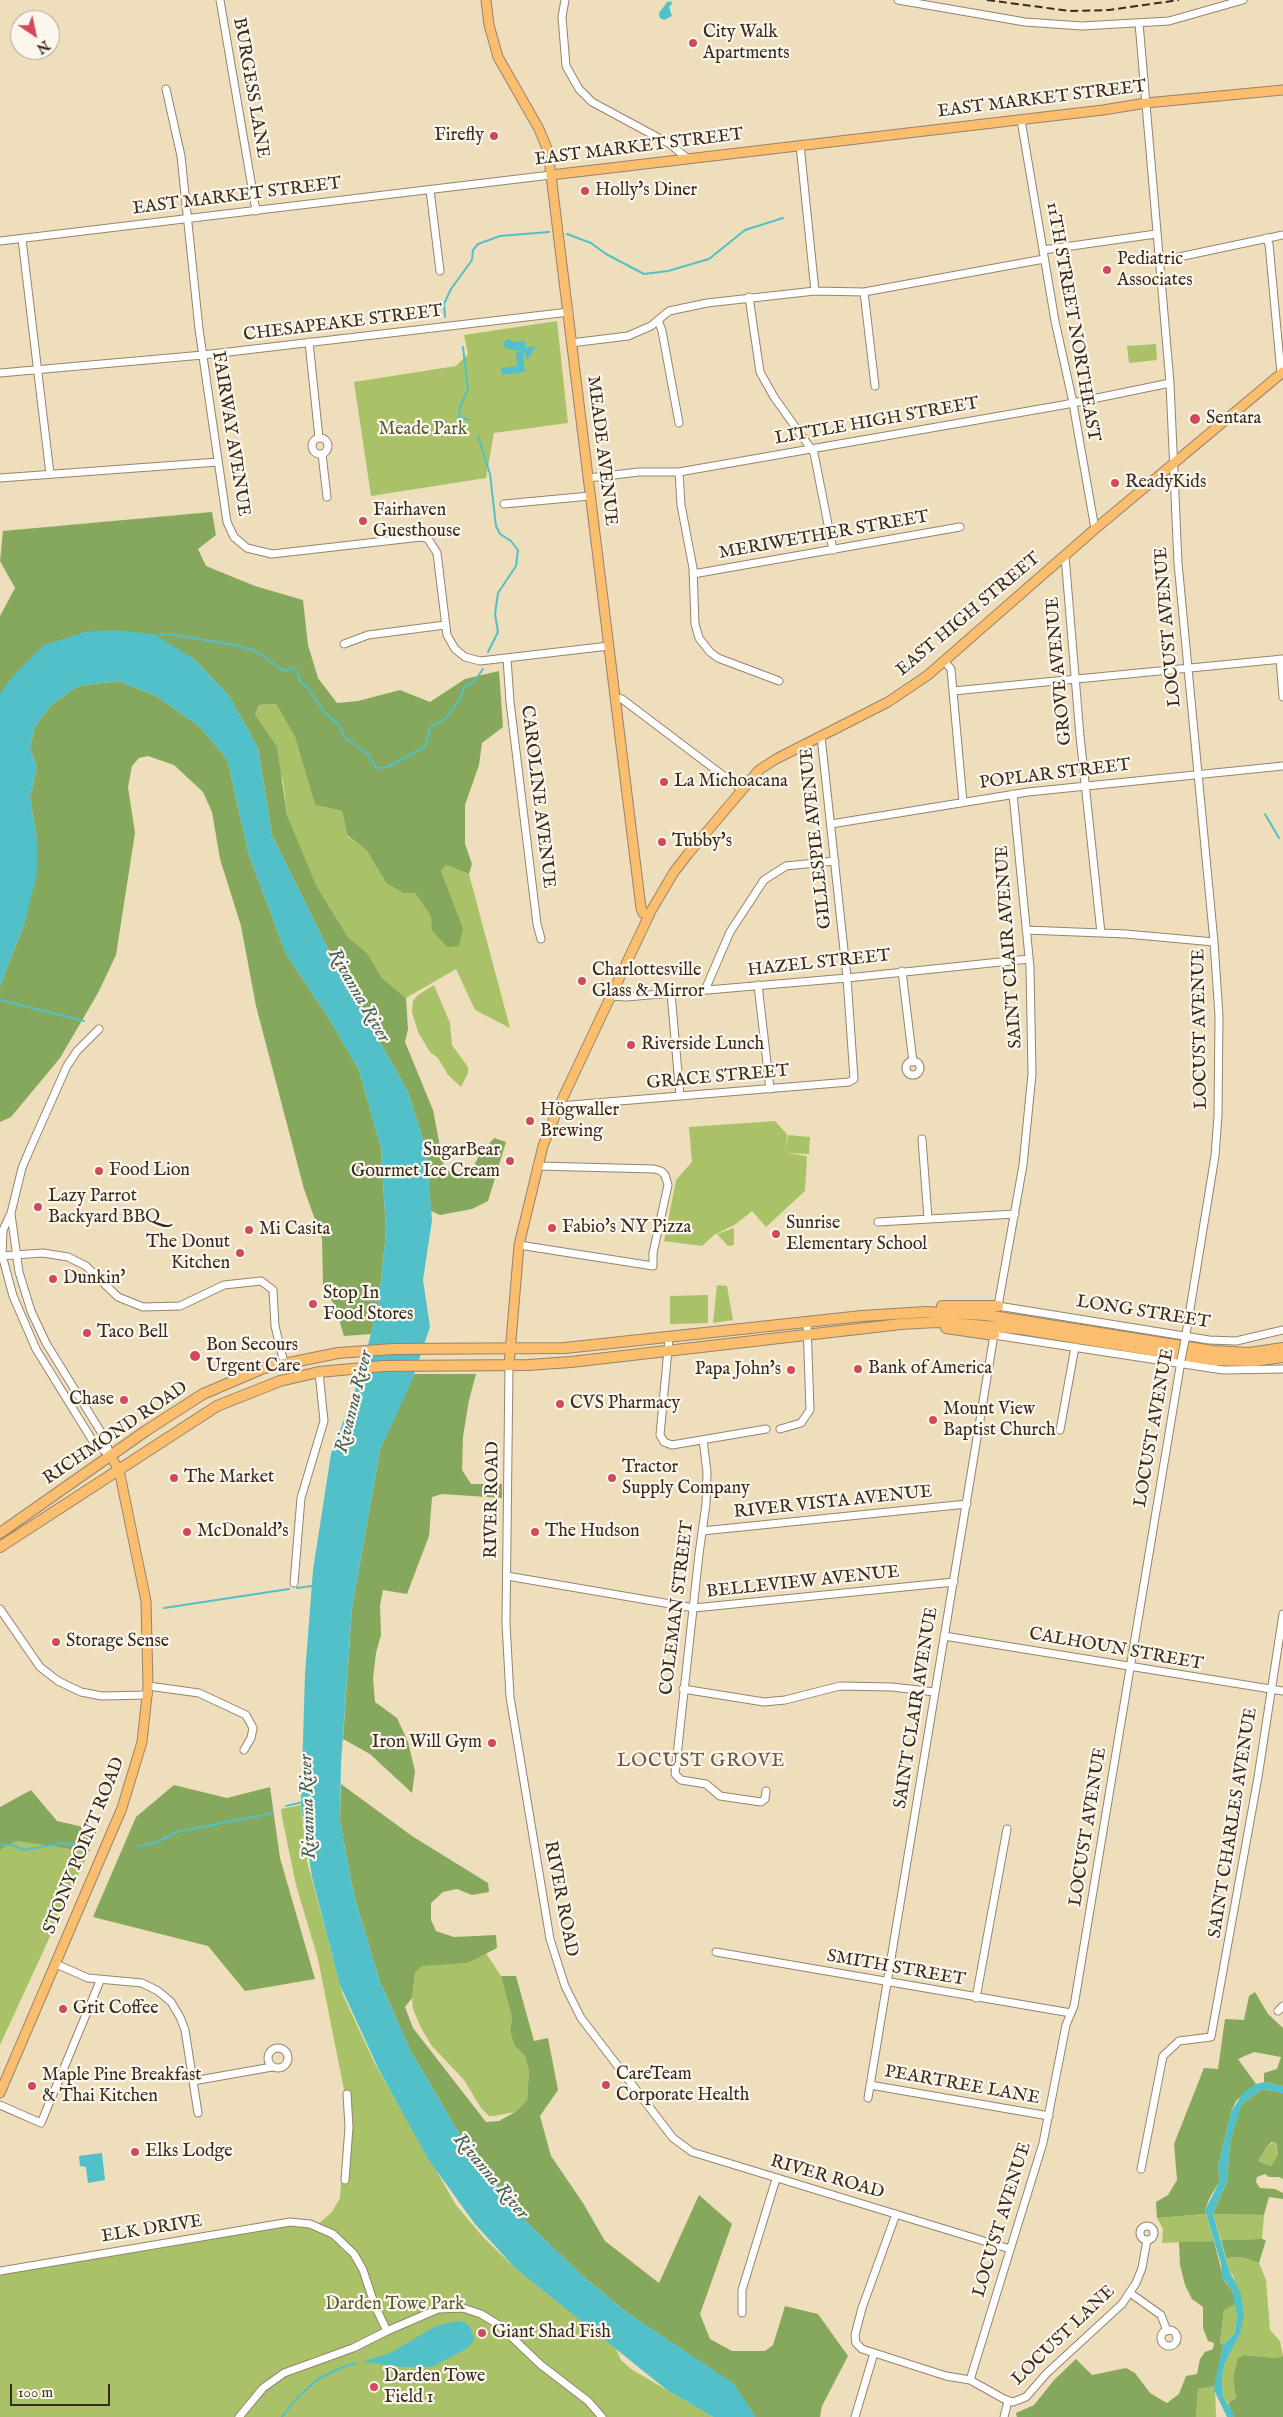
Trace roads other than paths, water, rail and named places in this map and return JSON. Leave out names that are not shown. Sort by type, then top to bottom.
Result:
[{"type":"highway","points":[[906,1312],[944,1306],[998,1306]]},
{"type":"highway","points":[[906,1312],[986,1315],[1231,1353],[1283,1348]]},
{"type":"highway","name":"RICHMOND ROAD","points":[[0,1533],[110,1455],[184,1406],[220,1385],[284,1363],[354,1351],[565,1348],[906,1312]]},
{"type":"highway","points":[[509,1365],[571,1362],[901,1324],[937,1322],[980,1324],[1231,1361],[1283,1357]]},
{"type":"highway","points":[[901,1324],[917,1328],[940,1328],[994,1335]]},
{"type":"highway","name":"RICHMOND ROAD","points":[[0,1547],[223,1403],[280,1381],[319,1372],[351,1368],[509,1365]]},
{"type":"main road","name":"MEADE AVENUE","points":[[486,0],[488,25],[498,57],[539,129],[548,151],[641,908],[643,913],[648,916]]},
{"type":"main road","name":"EAST MARKET STREET","points":[[552,175],[1021,120],[1146,103],[1283,90]]},
{"type":"main road","name":"EAST HIGH STREET","points":[[509,1365],[519,1245],[537,1166],[560,1106],[648,916],[674,872],[741,789],[765,766],[888,702],[944,661],[1094,529],[1282,373]]},
{"type":"main road","name":"STONY POINT ROAD","points":[[0,2093],[129,1789],[142,1742],[148,1691],[146,1601],[119,1470],[110,1455]]},
{"type":"street","name":"BURGESS LANE","points":[[220,0],[256,211]]},
{"type":"street","points":[[565,0],[562,17],[566,66],[579,89],[592,102],[670,144],[688,158]]},
{"type":"street","points":[[898,0],[1045,24],[1082,26],[1169,21],[1243,0]]},
{"type":"street","name":"LOCUST AVENUE","points":[[970,2380],[1049,2116],[1062,2042],[1074,2006],[1211,1189],[1218,1115],[1219,1016],[1214,942],[1178,563],[1172,463],[1174,451],[1170,384],[1138,23]]},
{"type":"street","name":"FAIRWAY AVENUE","points":[[166,89],[181,156],[203,355],[218,462],[230,530],[240,544],[255,552],[272,554],[412,538],[428,539],[437,554],[445,625],[451,643],[466,657],[480,660],[507,658],[609,646]]},
{"type":"street","name":"11TH STREET NORTHEAST","points":[[1021,120],[1044,259],[1094,529]]},
{"type":"street","points":[[800,145],[814,291]]},
{"type":"street","name":"EAST MARKET STREET","points":[[0,241],[552,175]]},
{"type":"street","points":[[430,190],[440,271]]},
{"type":"street","points":[[1043,250],[1156,234]]},
{"type":"street","points":[[1160,261],[1283,234]]},
{"type":"street","points":[[1266,238],[1269,244],[1282,373]]},
{"type":"street","points":[[22,239],[50,474]]},
{"type":"street","points":[[571,343],[620,338],[638,332],[669,311],[749,297],[814,291],[864,292],[1044,259]]},
{"type":"street","points":[[864,292],[875,386]]},
{"type":"street","points":[[749,297],[760,372],[774,397],[812,449],[833,550]]},
{"type":"street","name":"CHESAPEAKE STREET","points":[[0,373],[203,355],[569,312]]},
{"type":"street","points":[[658,320],[662,332],[679,423]]},
{"type":"street","points":[[309,342],[320,438],[328,444],[326,452],[322,454],[327,497]]},
{"type":"street","name":"LITTLE HIGH STREET","points":[[588,478],[640,472],[679,472],[1170,384]]},
{"type":"street","points":[[0,478],[218,462]]},
{"type":"street","points":[[679,472],[682,505],[693,574],[695,624],[704,646],[722,660],[779,681]]},
{"type":"street","points":[[504,504],[590,496]]},
{"type":"street","name":"MERIWETHER STREET","points":[[693,574],[960,526]]},
{"type":"street","name":"GROVE AVENUE","points":[[1065,556],[1101,933]]},
{"type":"street","points":[[344,644],[368,635],[445,625]]},
{"type":"street","name":"CAROLINE AVENUE","points":[[507,658],[510,702],[537,924],[541,939]]},
{"type":"street","points":[[953,691],[1076,677],[1282,659],[1283,697]]},
{"type":"street","points":[[944,661],[950,669],[953,691],[963,802]]},
{"type":"street","points":[[616,698],[622,699],[741,789]]},
{"type":"street","name":"GILLESPIE AVENUE","points":[[821,736],[853,1056]]},
{"type":"street","name":"POPLAR STREET","points":[[831,824],[1013,794],[1283,766]]},
{"type":"street","name":"SAINT CLAIR AVENUE","points":[[998,1306],[1023,1165],[1032,1074],[1033,1029],[1029,958],[1013,794]]},
{"type":"street","points":[[705,990],[730,932],[764,880],[786,866],[835,861]]},
{"type":"street","points":[[1026,930],[1101,933],[1214,942]]},
{"type":"street","name":"HAZEL STREET","points":[[611,996],[626,997],[846,978],[1029,958]]},
{"type":"street","points":[[902,971],[912,1062]]},
{"type":"street","points":[[758,985],[770,1089]]},
{"type":"street","points":[[671,993],[680,1096]]},
{"type":"street","points":[[99,1029],[77,1051],[67,1066],[22,1168],[11,1213],[3,1230],[1,1256],[13,1296],[36,1349],[94,1443],[110,1455]]},
{"type":"street","name":"GRACE STREET","points":[[560,1106],[851,1081],[855,1077],[853,1056]]},
{"type":"street","points":[[922,1139],[928,1218]]},
{"type":"street","points":[[519,1245],[653,1266],[653,1253],[668,1184],[665,1175],[661,1171],[654,1169],[537,1166]]},
{"type":"street","points":[[11,1213],[24,1291],[38,1326],[104,1437],[110,1455]]},
{"type":"street","points":[[878,1222],[1015,1214]]},
{"type":"street","points":[[1,1256],[56,1255],[79,1261],[113,1293],[143,1308],[180,1306],[224,1285],[257,1280],[267,1283],[273,1290],[275,1326],[284,1363]]},
{"type":"street","name":"LONG STREET","points":[[998,1306],[1185,1338],[1236,1341],[1283,1330]]},
{"type":"street","points":[[780,1429],[801,1423],[810,1410],[807,1323]]},
{"type":"street","points":[[994,1335],[1181,1362],[1223,1370],[1283,1369]]},
{"type":"street","name":"SAINT CLAIR AVENUE","points":[[868,2098],[994,1335]]},
{"type":"street","points":[[669,1338],[662,1404],[662,1439],[672,1445],[766,1428]]},
{"type":"street","points":[[1060,1430],[1076,1347]]},
{"type":"street","name":"RIVER ROAD","points":[[509,1365],[506,1647],[510,1697],[550,1940],[565,1986],[581,2018],[673,2138],[704,2157],[1010,2249]]},
{"type":"street","points":[[294,1583],[301,1498],[324,1421],[319,1372]]},
{"type":"street","name":"COLEMAN STREET","points":[[702,1440],[708,1488],[675,1769],[677,1777],[706,1784],[720,1796],[761,1802],[765,1800],[766,1791]]},
{"type":"street","name":"RIVER VISTA AVENUE","points":[[702,1531],[967,1504]]},
{"type":"street","name":"BELLEVIEW AVENUE","points":[[507,1576],[694,1608],[954,1582]]},
{"type":"street","points":[[0,1609],[40,1667],[58,1682],[81,1692],[102,1696],[148,1691],[199,1693],[246,1715],[254,1728],[244,1750]]},
{"type":"street","name":"SAINT CHARLES AVENUE","points":[[1140,2169],[1163,2056],[1179,2041],[1211,2037],[1258,1777],[1283,1614]]},
{"type":"street","name":"CALHOUN STREET","points":[[944,1636],[1283,1692]]},
{"type":"street","points":[[683,1689],[764,1702],[785,1700],[840,1686],[935,1692]]},
{"type":"street","points":[[976,1998],[1007,1829]]},
{"type":"street","name":"SMITH STREET","points":[[716,1952],[888,1984],[1071,2013]]},
{"type":"street","points":[[56,1964],[80,1976],[100,1981],[142,1983],[158,1991],[171,2002],[183,2024],[198,2114]]},
{"type":"street","points":[[0,2105],[41,2123],[100,1981]]},
{"type":"street","points":[[193,2080],[272,2066]]},
{"type":"street","name":"PEARTREE LANE","points":[[870,2085],[1049,2116]]},
{"type":"street","points":[[344,2180],[349,2127],[347,2094]]},
{"type":"street","points":[[742,2313],[742,2290],[776,2179]]},
{"type":"street","name":"LOCUST LANE","points":[[896,2214],[862,2308],[855,2335],[856,2343],[874,2353],[946,2376],[970,2380],[1008,2401],[1018,2401],[1026,2397],[1047,2372],[1117,2310],[1130,2293],[1142,2268],[1147,2240]]},
{"type":"street","name":"ELK DRIVE","points":[[0,2271],[290,2222],[310,2224],[333,2234],[354,2254],[363,2270],[375,2306],[387,2331]]},
{"type":"street","points":[[1130,2293],[1161,2315],[1167,2331]]},
{"type":"street","points":[[239,2417],[263,2388],[284,2373],[310,2361],[353,2348],[438,2309],[463,2308],[481,2314],[499,2325],[541,2365],[588,2401],[602,2417]]},
{"type":"street","points":[[855,2417],[874,2353]]},
{"type":"street","points":[[1004,2417],[1008,2401]]},
{"type":"water","points":[[671,1],[672,4],[669,7],[672,16],[664,20],[660,18],[659,13],[667,2]]},
{"type":"water","points":[[508,339],[514,342],[525,341],[525,348],[536,346],[527,361],[525,353],[523,354],[525,372],[502,375],[501,368],[517,366],[516,353],[522,352],[505,348],[503,343]]},
{"type":"water","name":"Rivanna River","points":[[114,630],[153,634],[194,659],[229,696],[258,748],[272,835],[330,953],[407,1090],[426,1148],[432,1220],[423,1280],[430,1327],[411,1383],[380,1450],[352,1608],[341,1764],[340,1822],[354,1895],[379,1979],[410,2050],[457,2130],[514,2210],[586,2279],[629,2314],[733,2383],[756,2417],[713,2417],[667,2390],[515,2268],[475,2224],[428,2159],[378,2068],[340,1985],[312,1877],[301,1805],[305,1674],[313,1570],[331,1454],[357,1385],[378,1308],[386,1232],[381,1148],[359,1070],[328,1017],[286,954],[249,855],[227,759],[199,726],[156,696],[119,681],[78,686],[51,705],[35,726],[30,748],[37,767],[30,798],[37,840],[37,874],[24,925],[0,986],[0,693],[14,675],[44,645],[85,632]]},
{"type":"water","points":[[1264,2082],[1283,2086],[1283,2093],[1262,2089],[1242,2104],[1230,2142],[1227,2181],[1213,2214],[1229,2270],[1241,2294],[1244,2314],[1240,2334],[1225,2363],[1222,2377],[1223,2397],[1232,2410],[1234,2417],[1227,2417],[1214,2390],[1223,2345],[1235,2333],[1237,2316],[1232,2290],[1222,2278],[1221,2264],[1205,2210],[1220,2181],[1218,2167],[1231,2112],[1243,2093],[1256,2084]]},
{"type":"water","points":[[102,2153],[105,2180],[88,2183],[86,2167],[80,2166],[79,2156]]},
{"type":"water","points":[[458,2321],[464,2322],[470,2327],[474,2338],[473,2342],[466,2349],[432,2367],[404,2367],[362,2362],[390,2353],[436,2326]]},
{"type":"waterway","points":[[567,234],[591,243],[606,254],[644,274],[668,271],[709,259],[745,230],[783,218]]},
{"type":"waterway","points":[[445,317],[444,304],[451,289],[472,260],[473,250],[478,244],[500,236],[549,232]]},
{"type":"waterway","points":[[463,347],[468,389],[460,407],[459,417],[469,420]]},
{"type":"waterway","points":[[478,436],[490,474],[496,526],[500,534],[511,541],[518,550],[516,566],[498,593],[495,614],[498,632],[488,652]]},
{"type":"waterway","points":[[153,636],[170,634],[235,645],[256,651],[281,669],[287,671],[290,667],[297,671],[300,681],[308,688],[324,712],[339,725],[344,737],[368,754],[376,768],[388,767],[425,747],[430,728],[446,718],[460,699],[464,687],[474,682],[483,669]]},
{"type":"waterway","points":[[1265,814],[1279,838]]},
{"type":"waterway","points":[[0,1000],[84,1021]]},
{"type":"waterway","points":[[297,1588],[312,1586]]},
{"type":"waterway","points":[[164,1608],[289,1589]]},
{"type":"waterway","name":"Rivanna River","points":[[286,1806],[303,1802]]},
{"type":"waterway","points":[[139,1846],[155,1843],[177,1832],[273,1813]]},
{"type":"waterway","points":[[0,1845],[11,1845],[25,1850],[61,1843],[85,1845]]},
{"type":"waterway","points":[[282,2417],[297,2398],[318,2379],[343,2367],[357,2363]]},
{"type":"railway","points":[[987,0],[1070,11],[1109,10],[1179,0]]},
{"type":"place","name":"City Walk Apartments","points":[[693,43]]},
{"type":"place","name":"Firefly","points":[[494,136]]},
{"type":"place","name":"Holly's Diner","points":[[585,191]]},
{"type":"place","name":"Pediatric Associates","points":[[1107,270]]},
{"type":"place","name":"Sentara","points":[[1195,419]]},
{"type":"place","name":"ReadyKids","points":[[1115,483]]},
{"type":"place","name":"Fairhaven Guesthouse","points":[[363,521]]},
{"type":"place","name":"La Michoacana","points":[[664,782]]},
{"type":"place","name":"Tubby's","points":[[662,842]]},
{"type":"place","name":"Charlottesville Glass & Mirror","points":[[582,981]]},
{"type":"place","name":"Riverside Lunch","points":[[631,1045]]},
{"type":"place","name":"Högwaller Brewing","points":[[530,1121]]},
{"type":"place","name":"SugarBear Gourmet Ice Cream","points":[[510,1161]]},
{"type":"place","name":"Food Lion","points":[[99,1171]]},
{"type":"place","name":"Lazy Parrot Backyard BBQ","points":[[38,1207]]},
{"type":"place","name":"Fabio's NY Pizza","points":[[552,1228]]},
{"type":"place","name":"Mi Casita","points":[[249,1230]]},
{"type":"place","name":"Sunrise Elementary School","points":[[776,1234]]},
{"type":"place","name":"The Donut Kitchen","points":[[240,1253]]},
{"type":"place","name":"Dunkin'","points":[[53,1279]]},
{"type":"place","name":"Stop In Food Stores","points":[[313,1304]]},
{"type":"place","name":"Taco Bell","points":[[87,1333]]},
{"type":"place","name":"Bon Secours Urgent Care","points":[[195,1356]]},
{"type":"place","name":"Bank of America","points":[[858,1369]]},
{"type":"place","name":"Papa John's","points":[[791,1370]]},
{"type":"place","name":"Chase","points":[[124,1400]]},
{"type":"place","name":"CVS Pharmacy","points":[[560,1404]]},
{"type":"place","name":"Mount View Baptist Church","points":[[933,1420]]},
{"type":"place","name":"The Market","points":[[174,1478]]},
{"type":"place","name":"Tractor Supply Company","points":[[612,1478]]},
{"type":"place","name":"McDonald's","points":[[187,1532]]},
{"type":"place","name":"The Hudson","points":[[535,1532]]},
{"type":"place","name":"Storage Sense","points":[[56,1642]]},
{"type":"place","name":"Iron Will Gym","points":[[492,1743]]},
{"type":"place","name":"Grit Coffee","points":[[63,2009]]},
{"type":"place","name":"CareTeam Corporate Health","points":[[606,2085]]},
{"type":"place","name":"Maple Pine Breakfast & Thai Kitchen","points":[[32,2086]]},
{"type":"place","name":"Elks Lodge","points":[[135,2152]]},
{"type":"place","name":"Giant Shad Fish","points":[[482,2333]]},
{"type":"place","name":"Darden Towe Field 1","points":[[374,2387]]},
{"type":"district","name":"LOCUST GROVE","points":[[701,1762]]},
{"type":"park label","name":"Meade Park","points":[[423,430]]},
{"type":"park label","name":"Darden Towe Park","points":[[395,2305]]}]
